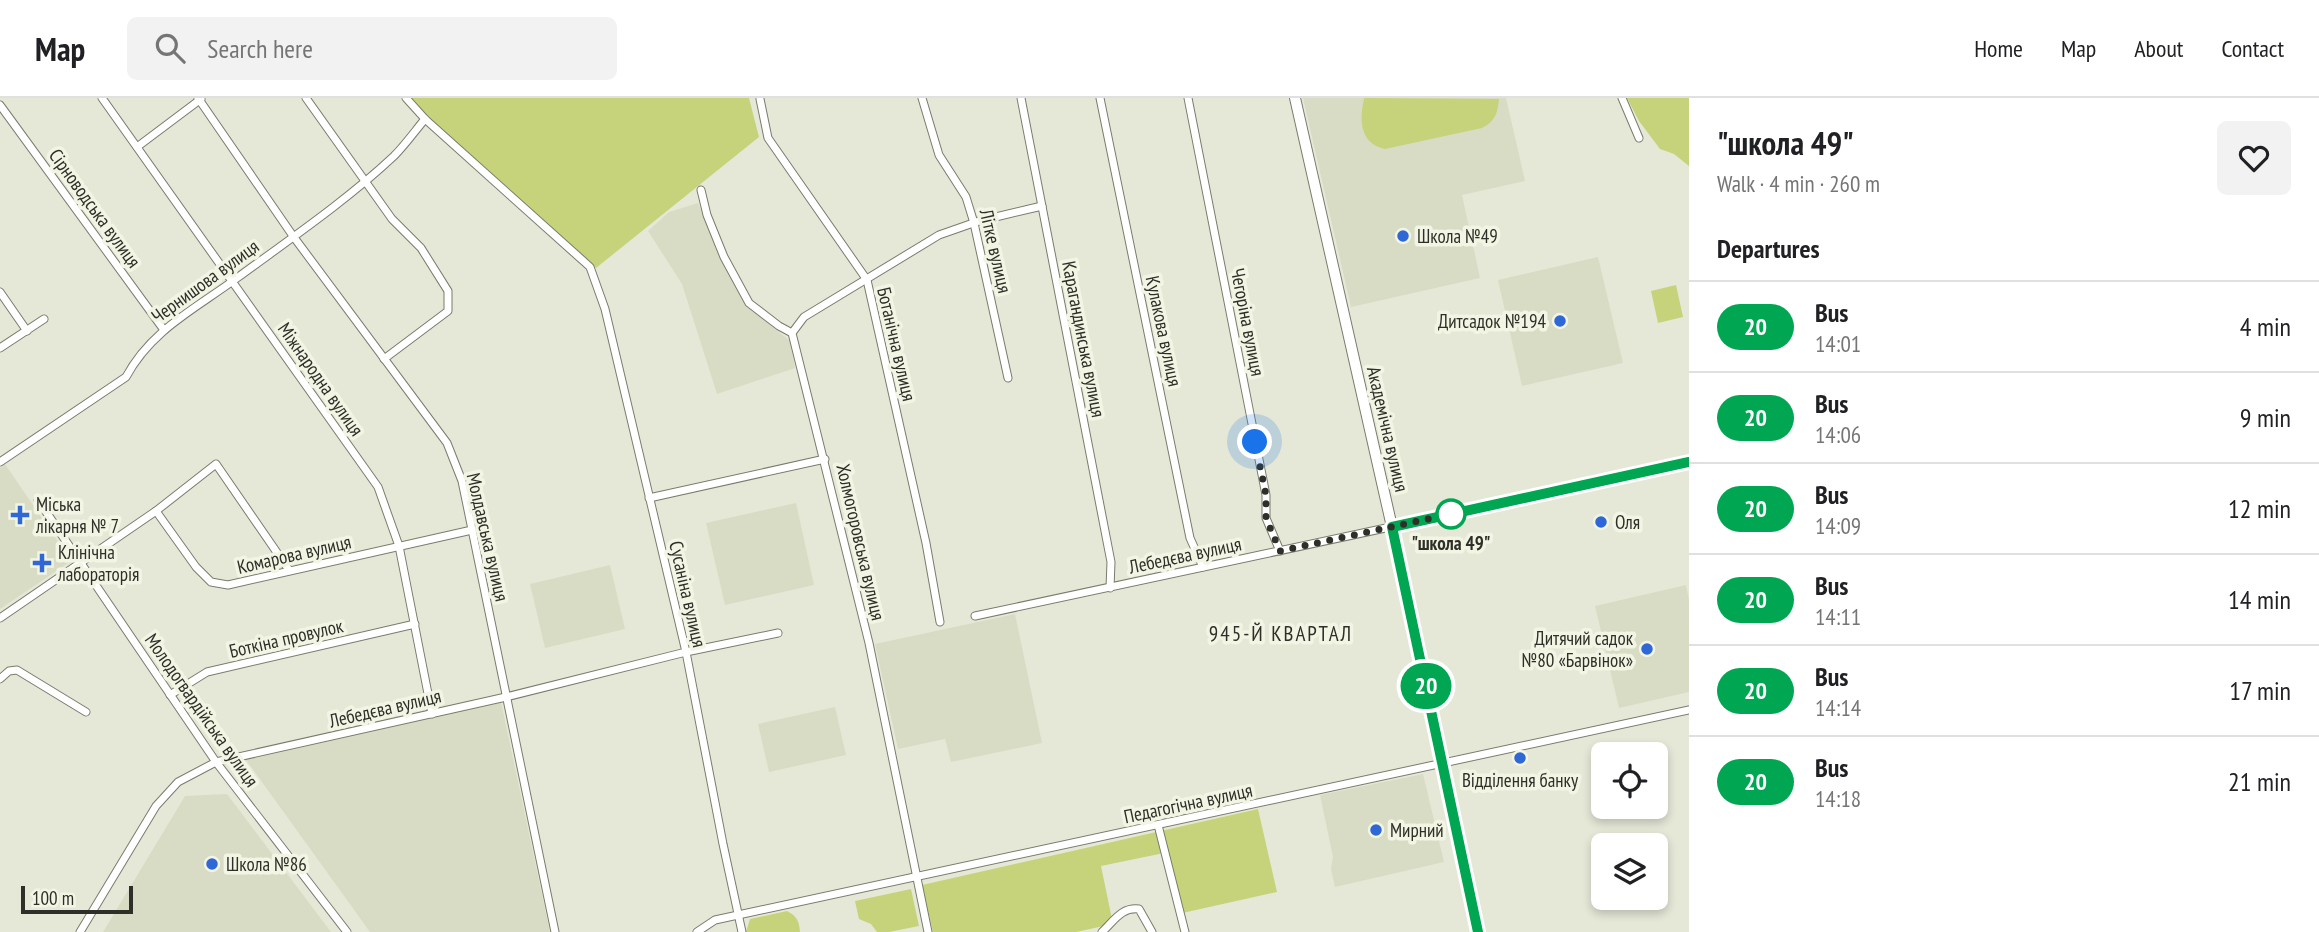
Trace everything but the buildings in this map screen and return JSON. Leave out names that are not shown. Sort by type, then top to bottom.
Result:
[{"type":"main road","name":"Академічна вулиця","points":[[1295,98],[1392,527],[1478,932]]},
{"type":"street","name":"Міжнародна вулиця","points":[[102,98],[378,487],[399,546],[432,714]]},
{"type":"street","points":[[306,98],[391,219],[421,248],[448,291],[448,312],[384,359]]},
{"type":"street","points":[[406,98],[425,119]]},
{"type":"street","name":"Літке вулиця","points":[[922,98],[939,155],[966,197],[974,223],[1008,378]]},
{"type":"street","name":"Карагандинська вулиця","points":[[1021,98],[1111,562],[1110,588]]},
{"type":"street","name":"Кулакова вулиця","points":[[1100,98],[1190,538],[1203,568]]},
{"type":"street","name":"Чегоріна вулиця","points":[[1188,98],[1266,495],[1266,518],[1280,551]]},
{"type":"street","points":[[1622,98],[1639,138]]},
{"type":"street","points":[[136,147],[200,99]]},
{"type":"street","name":"Молдавська вулиця","points":[[200,99],[293,236],[447,443],[462,481],[555,932]]},
{"type":"street","name":"Ботанічна вулиця","points":[[760,99],[768,138],[867,280],[923,530],[940,622]]},
{"type":"street","name":"Сірноводська вулиця","points":[[0,105],[164,330]]},
{"type":"street","name":"Чернишова вулиця","points":[[0,462],[126,377],[137,356],[164,330],[364,182],[395,154],[425,119]]},
{"type":"street","name":"Сусаніна вулиця","points":[[425,119],[590,267],[605,309],[686,652],[742,932]]},
{"type":"street","points":[[701,190],[707,215],[724,257],[750,303],[792,333],[804,317],[939,235],[1042,206]]},
{"type":"street","points":[[0,292],[27,331]]},
{"type":"street","points":[[0,348],[44,319]]},
{"type":"street","name":"Холмогоровська вулиця","points":[[792,333],[869,643],[928,932]]},
{"type":"street","points":[[649,498],[825,459]]},
{"type":"street","name":"Лебедєва вулиця","points":[[975,616],[1689,463]]},
{"type":"street","points":[[0,618],[156,511],[216,464],[289,570]]},
{"type":"street","name":"Молодогвардійська вулиця","points":[[38,500],[215,762],[347,932]]},
{"type":"street","name":"Комарова вулиця","points":[[156,511],[196,567],[211,582],[228,585],[472,530]]},
{"type":"street","name":"Боткіна провулок","points":[[170,695],[207,672],[415,624]]},
{"type":"street","name":"Лебедєва вулиця","points":[[80,932],[156,806],[178,782],[215,762],[778,633]]},
{"type":"street","points":[[0,679],[9,671],[17,670],[86,712]]},
{"type":"street","name":"Педагогічна вулиця","points":[[697,932],[715,920],[1689,710]]},
{"type":"street","points":[[1158,825],[1185,932]]},
{"type":"street","points":[[1102,932],[1121,912],[1129,908],[1139,909],[1152,932]]},
{"type":"shaded area","name":"Школа №49","points":[[1303,98],[1506,98],[1525,181],[1462,195],[1480,278],[1351,307]]},
{"type":"shaded area","points":[[698,203],[721,258],[747,306],[790,341],[795,368],[717,394],[682,284],[648,231],[669,212]]},
{"type":"shaded area","name":"Дитсадок №194","points":[[1598,257],[1623,363],[1522,386],[1498,280]]},
{"type":"shaded area","name":"Міська лікарня № 7","points":[[5,464],[71,561],[0,609],[0,468]]},
{"type":"shaded area","points":[[796,503],[814,585],[725,605],[706,523]]},
{"type":"shaded area","points":[[610,565],[625,629],[545,648],[530,584]]},
{"type":"shaded area","name":"Дитячий садок №80 «Барвінок»","points":[[1686,585],[1689,600],[1689,692],[1619,708],[1595,606]]},
{"type":"shaded area","points":[[1015,614],[1042,743],[951,762],[945,739],[898,749],[875,644]]},
{"type":"shaded area","points":[[501,702],[550,932],[370,932],[246,760]]},
{"type":"shaded area","points":[[835,707],[846,755],[769,772],[758,724]]},
{"type":"shaded area","points":[[1423,774],[1444,862],[1335,887],[1331,869],[1333,857],[1320,795]]},
{"type":"shaded area","name":"Школа №86","points":[[227,794],[331,932],[103,932],[185,796]]},
{"type":"green space","points":[[410,98],[749,98],[759,137],[596,268],[433,123]]},
{"type":"green space","points":[[1364,98],[1499,99],[1495,116],[1482,128],[1385,149],[1370,142],[1363,130]]},
{"type":"green space","points":[[1627,98],[1689,98],[1689,166],[1674,154],[1660,149],[1639,121]]},
{"type":"green space","points":[[1676,285],[1683,317],[1658,323],[1651,291]]},
{"type":"green space","points":[[1258,809],[1277,892],[1178,914],[1164,853],[1101,866],[1113,924],[1076,932],[933,932],[922,885]]},
{"type":"green space","points":[[911,889],[919,926],[877,932],[871,924],[859,919],[855,901]]},
{"type":"green space","points":[[787,911],[797,919],[800,932],[746,932],[750,919]]},
{"type":"bus line","name":"20","points":[[1478,932],[1392,527],[1689,462]]},
{"type":"place","name":"Школа №49","points":[[1403,236]]},
{"type":"place","name":"Дитсадок №194","points":[[1560,321]]},
{"type":"place","name":"\"школа 49\"","points":[[1451,514]]},
{"type":"place","name":"Міська лікарня № 7","points":[[20,515]]},
{"type":"place","name":"Оля","points":[[1601,522]]},
{"type":"place","name":"Клінічна лабораторія","points":[[42,563]]},
{"type":"place","name":"Дитячий садок №80 «Барвінок»","points":[[1647,649]]},
{"type":"place","name":"Відділення банку","points":[[1520,758]]},
{"type":"place","name":"Мирний","points":[[1376,830]]},
{"type":"place","name":"Школа №86","points":[[212,864]]},
{"type":"district","name":"945-Й КВАРТАЛ","points":[[1281,633]]},
{"type":"route","points":[[1255,442],[1266,495],[1266,518],[1280,551],[1451,514]]}]
